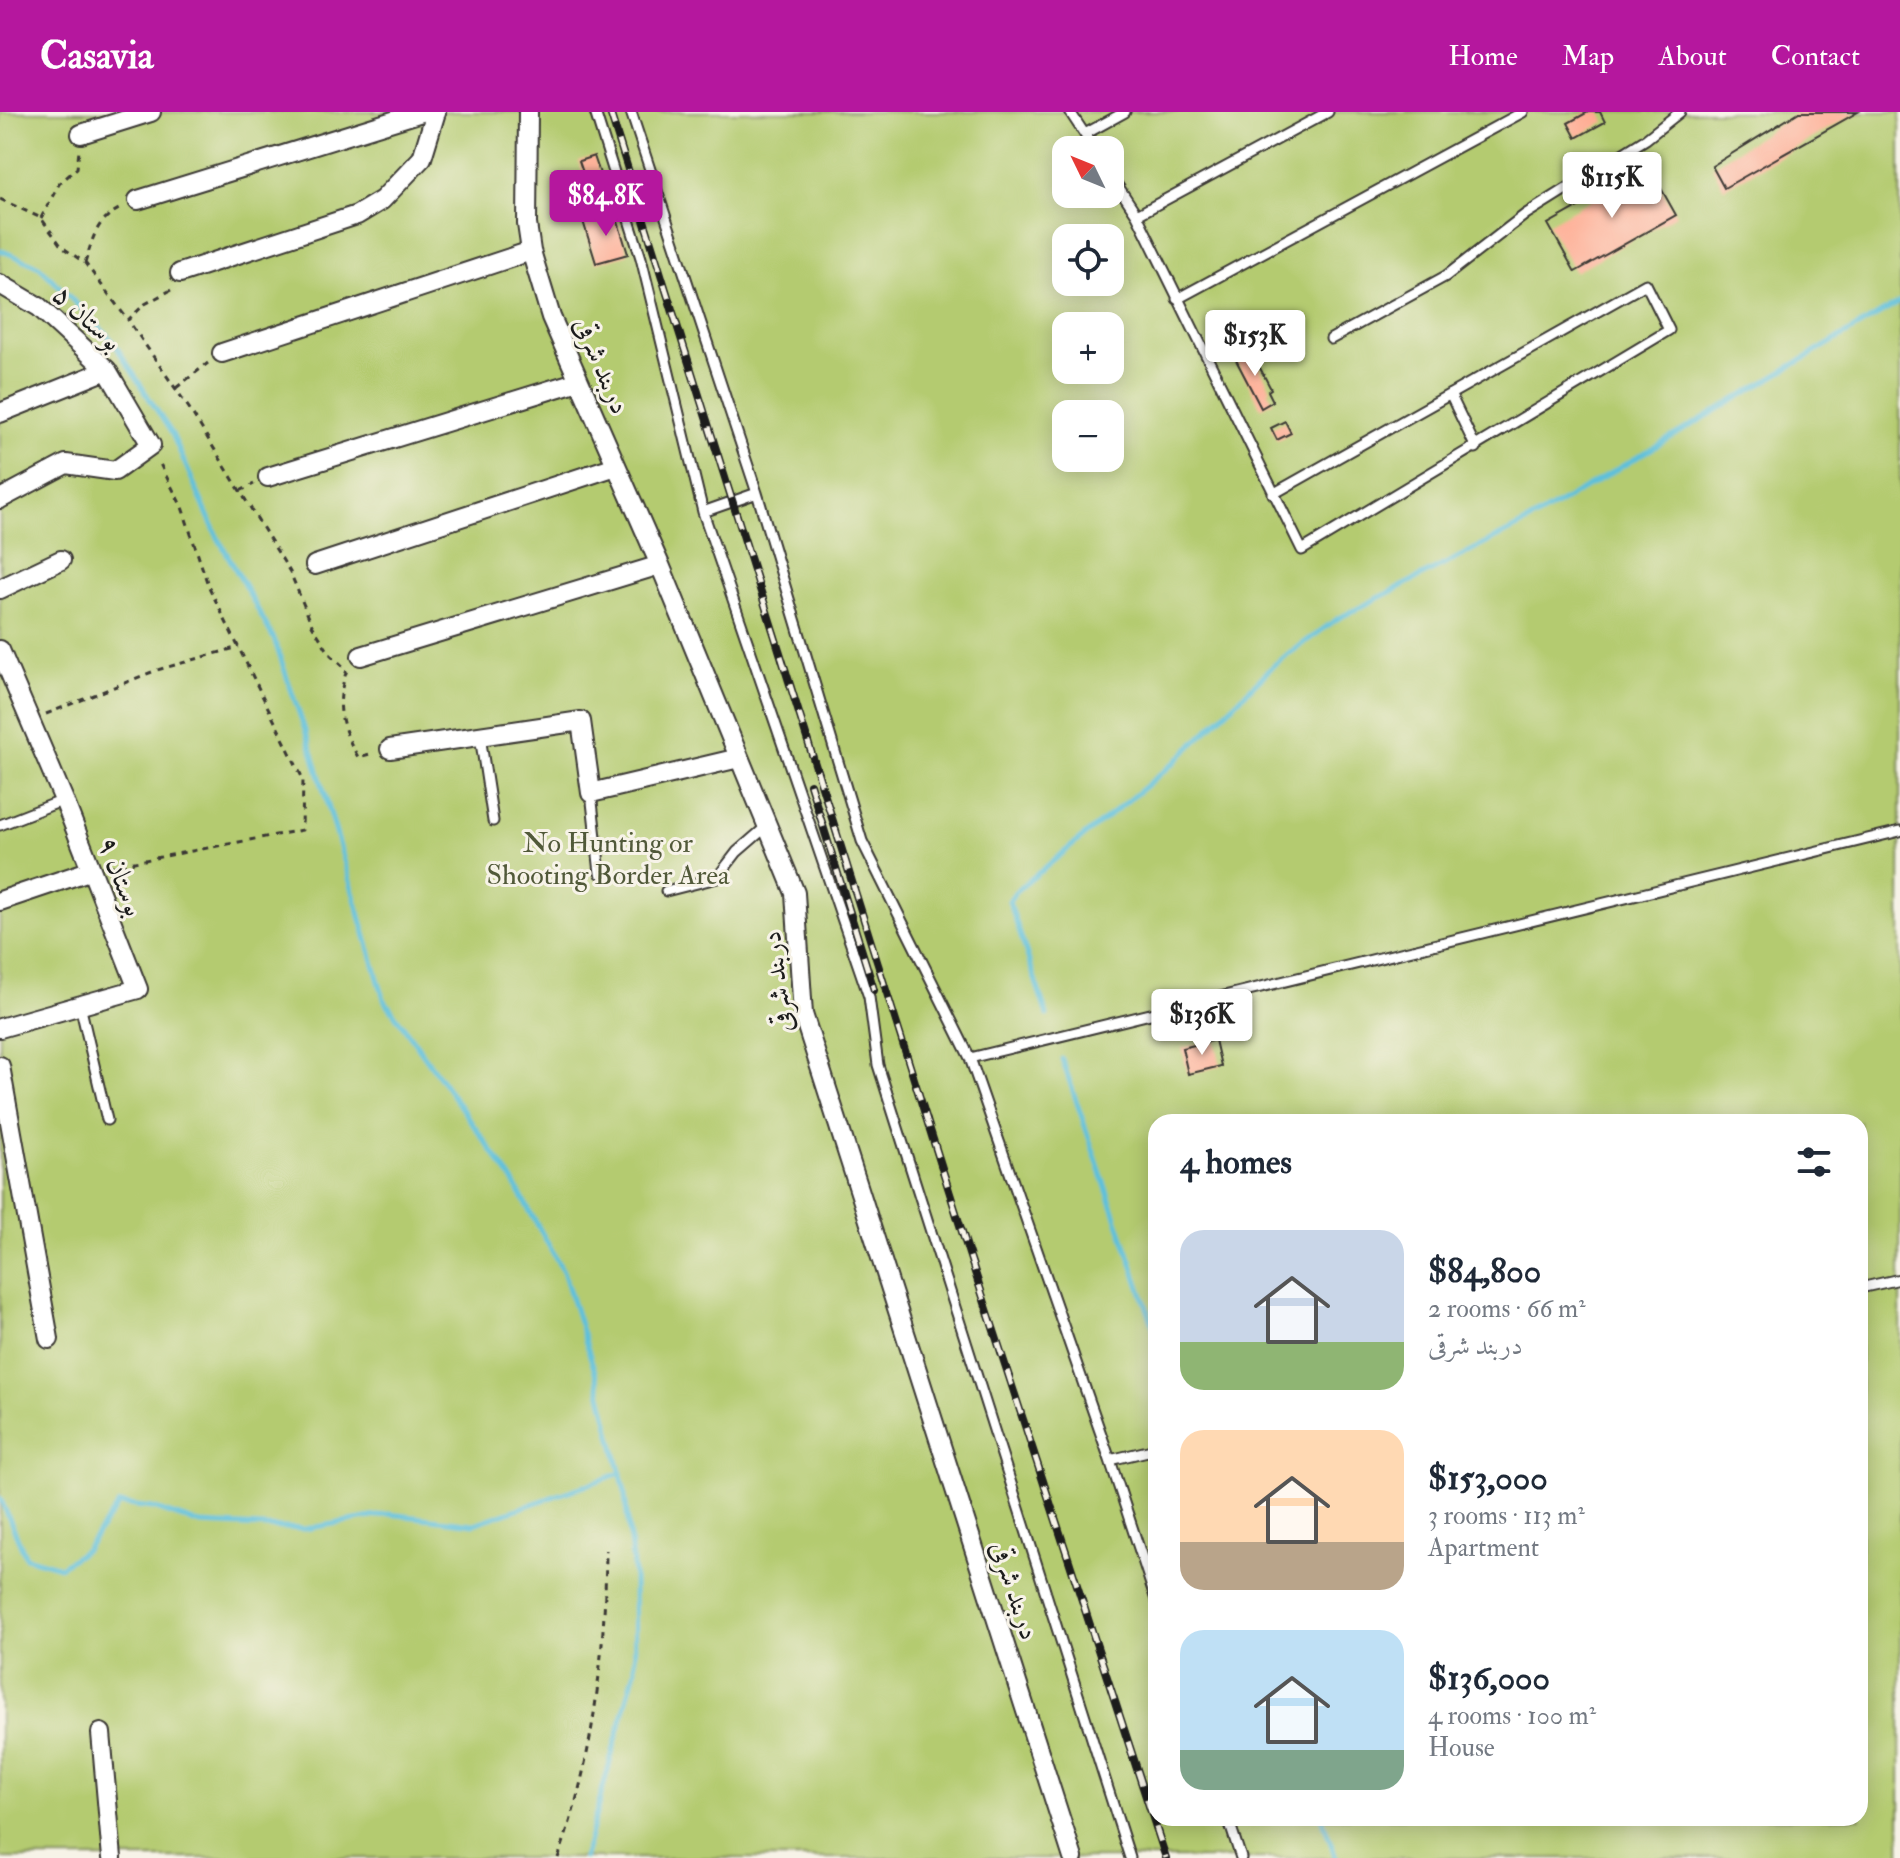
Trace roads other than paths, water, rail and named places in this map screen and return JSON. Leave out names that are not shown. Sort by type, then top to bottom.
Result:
[{"type":"street","points":[[81,134],[151,112]]},
{"type":"street","points":[[138,200],[422,112]]},
{"type":"street","points":[[180,273],[357,215],[382,200],[422,158],[436,112]]},
{"type":"street","name":"دربند شرقی","points":[[528,112],[527,224],[531,251],[551,317],[660,565],[795,893],[803,1014],[1073,1858]]},
{"type":"street","points":[[222,353],[531,251]]},
{"type":"street","name":"بوستان ۵","points":[[0,284],[39,307],[107,370],[151,445],[115,471],[66,464],[0,499]]},
{"type":"street","points":[[0,413],[107,370]]},
{"type":"street","points":[[268,477],[579,381]]},
{"type":"street","points":[[315,565],[616,466]]},
{"type":"street","points":[[0,589],[61,560]]},
{"type":"street","points":[[361,656],[660,565]]},
{"type":"street","name":"بوستان ۹","points":[[0,650],[7,687],[30,720],[138,989],[0,1028]]},
{"type":"street","points":[[390,749],[581,721],[591,793],[739,758]]},
{"type":"street","points":[[0,901],[89,871]]},
{"type":"street","points":[[0,1066],[8,1152],[49,1339]]},
{"type":"street","points":[[101,1733],[112,1858]]},
{"type":"lane","points":[[595,112],[641,258],[703,512],[869,997],[878,1065],[1130,1858]]},
{"type":"lane","points":[[631,112],[757,493],[862,841],[970,1058],[1148,1576]]},
{"type":"lane","points":[[1070,112],[1085,134],[1125,112]]},
{"type":"lane","points":[[1137,215],[1328,112]]},
{"type":"lane","points":[[1177,299],[1523,112]]},
{"type":"lane","points":[[1331,339],[1446,276],[1526,214],[1646,139],[1680,112]]},
{"type":"lane","points":[[1124,195],[1137,215],[1273,494],[1302,550],[1669,330],[1646,284],[1273,494]]},
{"type":"lane","points":[[1450,394],[1476,448]]},
{"type":"lane","points":[[703,512],[757,493]]},
{"type":"lane","points":[[480,736],[493,821]]},
{"type":"lane","points":[[591,793],[600,873]]},
{"type":"lane","points":[[0,825],[64,800]]},
{"type":"lane","points":[[666,891],[717,878],[737,852],[767,826]]},
{"type":"lane","points":[[970,1058],[1900,831]]},
{"type":"lane","points":[[80,1005],[107,1120]]},
{"type":"lane","points":[[1868,1286],[1900,1279]]},
{"type":"lane","points":[[1110,1460],[1148,1451]]},
{"type":"lane","points":[[1231,1826],[1241,1858]]},
{"type":"waterway","points":[[0,250],[39,266],[112,340],[172,434],[216,534],[274,639],[314,757],[384,999],[513,1181],[563,1271],[597,1378],[624,1487],[634,1575],[635,1670],[584,1858]]},
{"type":"waterway","points":[[1047,1015],[1009,901],[1015,892],[1174,763],[1275,664],[1337,619],[1526,523],[1900,302]]},
{"type":"waterway","points":[[1062,1059],[1148,1311]]},
{"type":"waterway","points":[[0,1498],[26,1557],[60,1567],[85,1550],[119,1504],[153,1508],[200,1524],[305,1529],[389,1514],[474,1524],[621,1473]]},
{"type":"waterway","points":[[1325,1826],[1336,1858]]},
{"type":"railway","points":[[610,112],[969,1254],[1148,1803]]},
{"type":"railway","points":[[810,784],[874,990]]},
{"type":"railway","points":[[1156,1826],[1166,1858]]},
{"type":"park label","name":"No Hunting or Shooting Border Area","points":[[608,858]]}]
